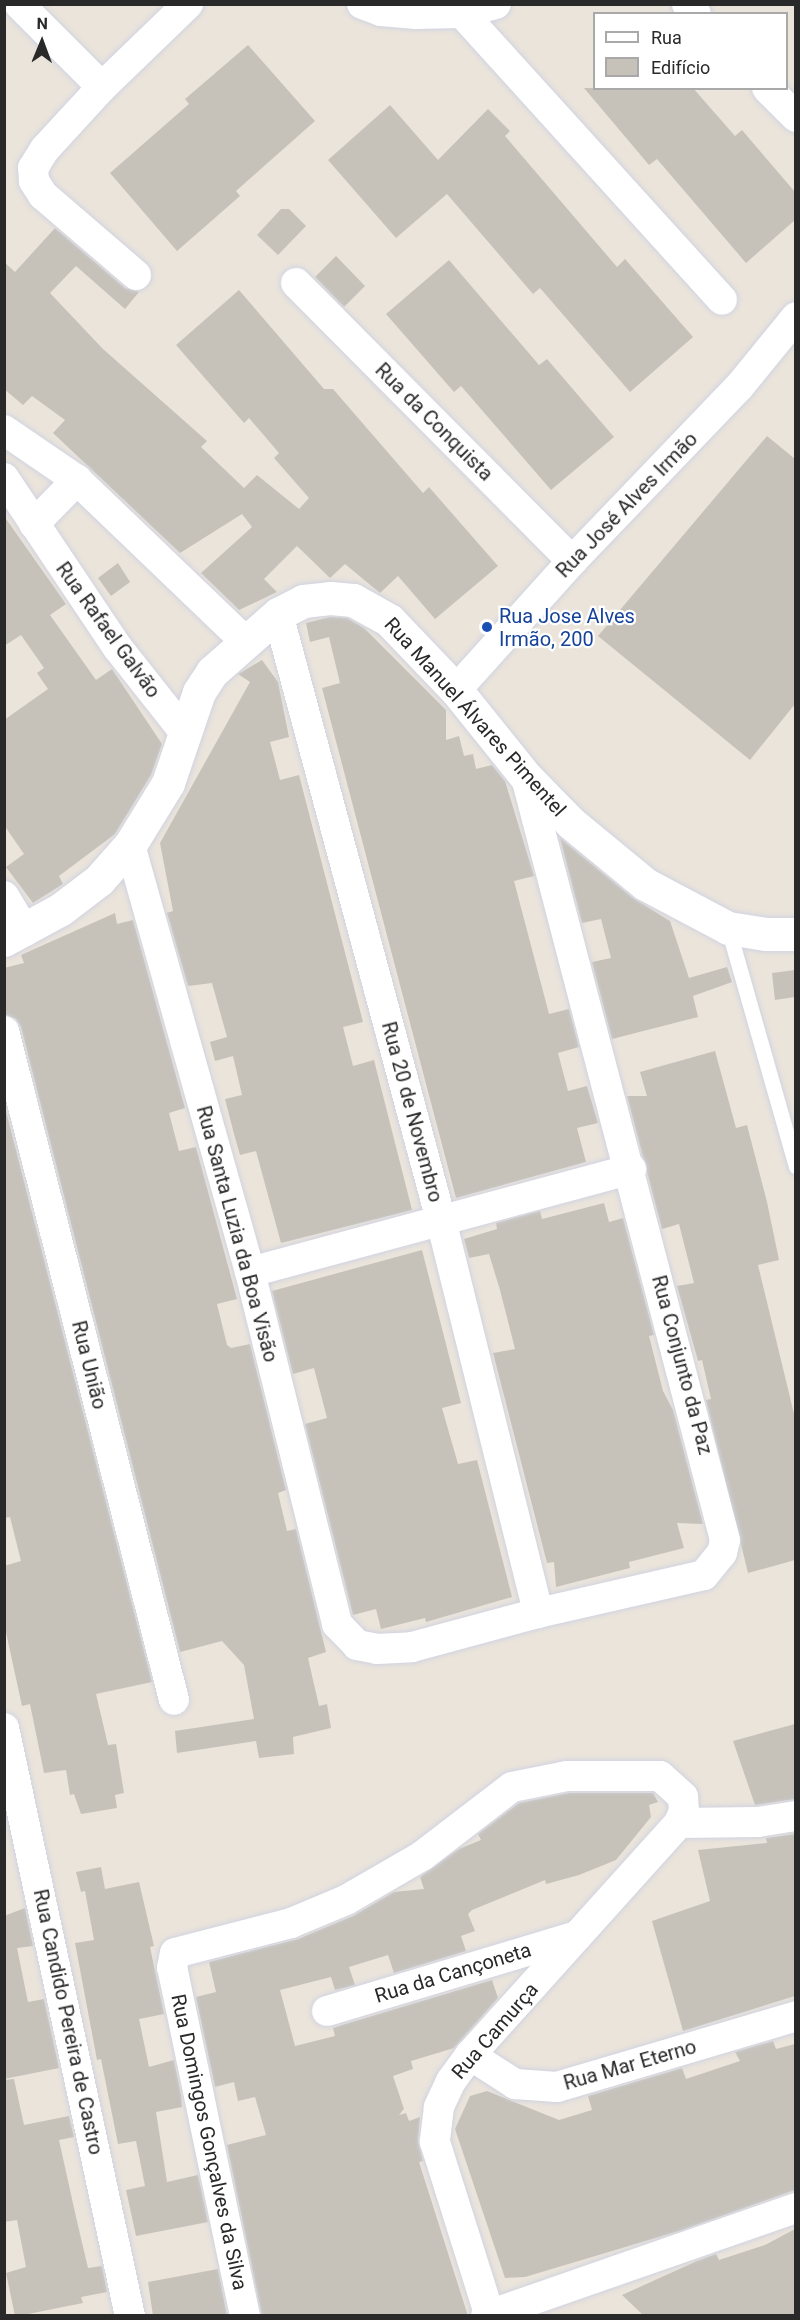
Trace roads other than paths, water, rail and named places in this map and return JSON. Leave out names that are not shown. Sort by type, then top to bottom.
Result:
[{"type":"street","points":[[19,4],[102,87]]},
{"type":"street","points":[[136,275],[43,195],[34,181],[33,168],[45,149],[102,87],[188,4]]},
{"type":"street","points":[[362,4],[381,11],[416,14],[462,13],[496,4]]},
{"type":"street","points":[[462,13],[722,300]]},
{"type":"street","points":[[769,90],[795,117]]},
{"type":"street","name":"Rua da Conquista","points":[[296,283],[572,561]]},
{"type":"street","name":"Rua José Alves Irmão","points":[[456,690],[572,561],[739,387],[795,317]]},
{"type":"street","points":[[4,430],[77,480],[245,641]]},
{"type":"street","name":"Rua Rafael Galvão","points":[[4,478],[118,648],[186,734]]},
{"type":"street","points":[[34,524],[77,480]]},
{"type":"street","name":"Rua Manuel Álvares Pimentel","points":[[15,935],[99,880],[130,845],[168,783],[208,678],[245,641],[278,614],[303,601],[330,598],[372,607],[389,620],[456,690],[526,777],[571,823],[645,884],[728,928],[767,934],[795,933]]},
{"type":"street","name":"Rua 20 de Novembro","points":[[278,614],[441,1220],[538,1613]]},
{"type":"street","name":"Rua Conjunto da Paz","points":[[337,1624],[357,1645],[377,1649],[412,1647],[538,1613],[704,1575],[722,1554],[725,1540],[631,1169],[570,956],[526,777]]},
{"type":"street","name":"Rua Santa Luzia da Boa Visão","points":[[130,845],[250,1272],[337,1624]]},
{"type":"street","points":[[4,896],[15,935]]},
{"type":"street","name":"Rua União","points":[[4,1031],[174,1700]]},
{"type":"street","points":[[250,1272],[631,1169]]},
{"type":"street","name":"Rua Candido Pereira de Castro","points":[[4,1728],[130,2316]]},
{"type":"street","name":"Rua Domingos Gonçalves da Silva","points":[[245,2316],[172,1968],[175,1953],[180,1949],[291,1923],[387,1878],[450,1836],[495,1796],[512,1787],[579,1775],[660,1776],[678,1788],[681,1817]]},
{"type":"street","points":[[681,1817],[758,1822],[795,1816]]},
{"type":"street","name":"Rua Camurça","points":[[488,2315],[435,2142],[439,2107],[451,2081],[470,2055],[578,1936],[681,1817]]},
{"type":"street","name":"Rua da Cançoneta","points":[[327,2011],[578,1936]]},
{"type":"street","name":"Rua Mar Eterno","points":[[470,2055],[515,2084],[557,2087],[795,2016]]},
{"type":"street","points":[[488,2315],[795,2208]]},
{"type":"lane","points":[[728,928],[795,1166]]},
{"type":"place","name":"Rua Jose Alves Irmão, 200","points":[[487,627]]}]
